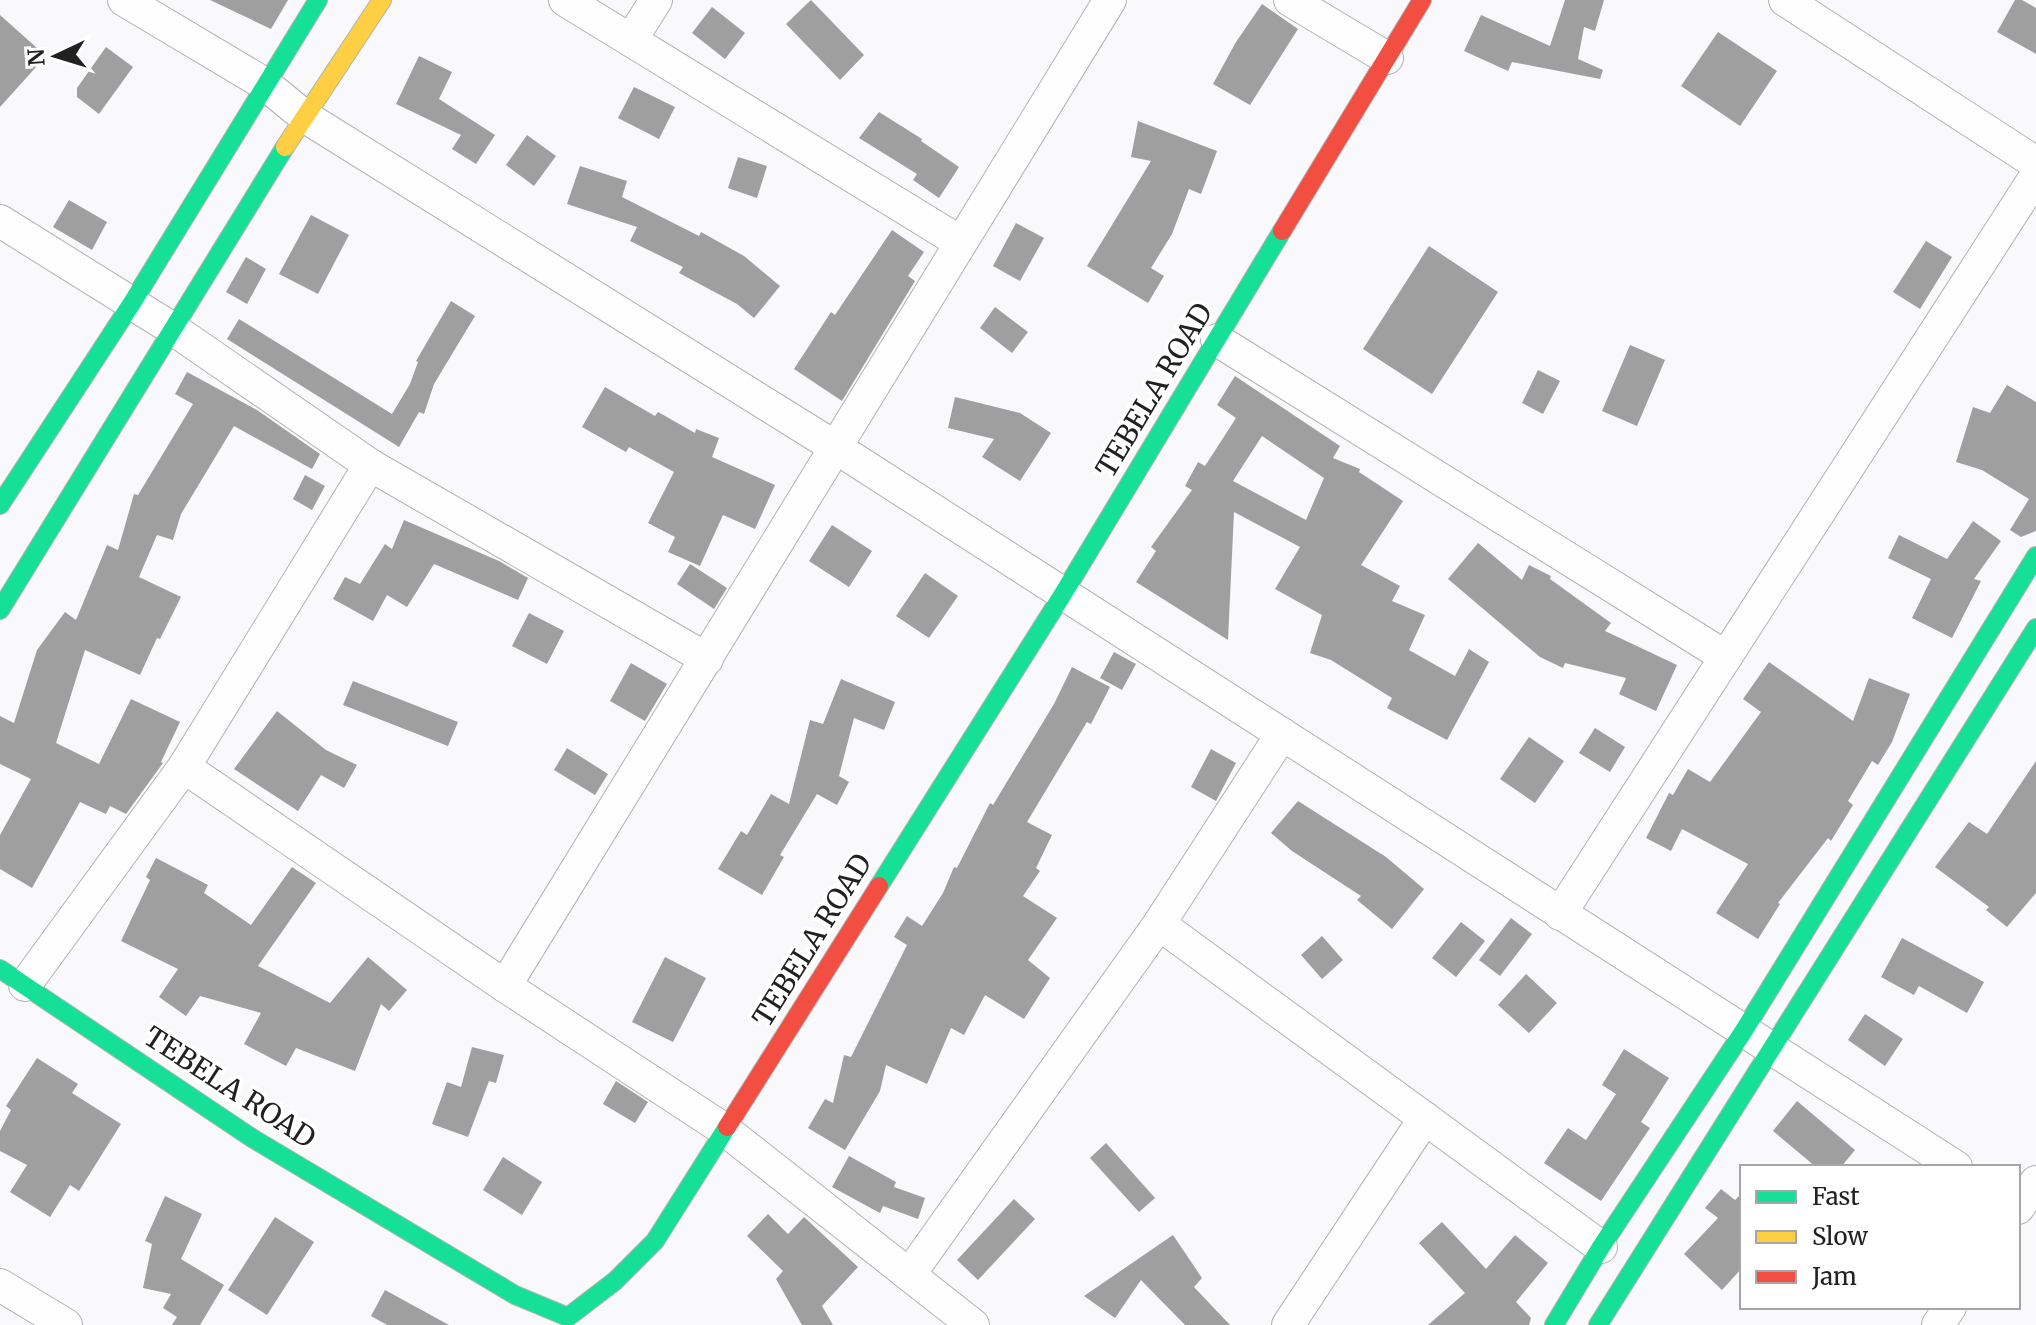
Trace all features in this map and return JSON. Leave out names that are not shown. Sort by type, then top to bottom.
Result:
[{"type":"main road","points":[[0,505],[132,303],[318,0]]},
{"type":"main road","points":[[0,610],[304,116],[382,0]]},
{"type":"main road","name":"TEBELA ROAD","points":[[12,977],[265,1146],[515,1295],[570,1322],[655,1241],[1063,594],[1422,0]]},
{"type":"main road","points":[[1554,1325],[1601,1247],[1743,1032],[2036,556]]},
{"type":"main road","points":[[1598,1325],[2036,628]]},
{"type":"street","points":[[124,0],[265,84],[304,116],[835,447],[1953,1165]]},
{"type":"street","points":[[565,0],[960,242]]},
{"type":"street","points":[[631,40],[656,0]]},
{"type":"street","points":[[505,986],[1110,0]]},
{"type":"street","points":[[1290,0],[1387,58]]},
{"type":"street","points":[[1785,0],[2036,163]]},
{"type":"street","points":[[1560,914],[2036,176]]},
{"type":"street","points":[[0,221],[173,329],[370,465],[707,659]]},
{"type":"street","points":[[1217,340],[1726,657]]},
{"type":"street","points":[[12,977],[184,767],[370,465]]},
{"type":"street","points":[[909,1275],[1159,924],[1282,734]]},
{"type":"street","points":[[184,767],[505,986],[725,1130],[973,1325]]},
{"type":"street","points":[[1159,924],[1601,1247]]},
{"type":"street","points":[[1288,1325],[1425,1118]]},
{"type":"street","points":[[2020,1204],[2036,1182]]},
{"type":"street","points":[[0,1285],[52,1322]]},
{"type":"building","points":[[210,0],[288,0],[271,29]]},
{"type":"building","points":[[811,0],[864,55],[840,80],[786,24]]},
{"type":"building","points":[[1565,0],[1604,0],[1595,31],[1584,27],[1578,59],[1603,70],[1600,79],[1512,62],[1508,71],[1464,51],[1481,15],[1550,46]]},
{"type":"building","points":[[2015,0],[2022,0],[2036,8],[2036,54],[1997,32]]},
{"type":"building","points":[[1262,4],[1298,29],[1250,105],[1213,84]]},
{"type":"building","points":[[712,7],[745,33],[725,59],[692,33]]},
{"type":"building","points":[[0,15],[46,56],[0,107]]},
{"type":"building","points":[[1718,32],[1777,71],[1740,126],[1681,86]]},
{"type":"building","points":[[106,47],[133,67],[99,114],[77,97],[77,88]]},
{"type":"building","points":[[419,56],[452,72],[439,99],[495,135],[476,164],[452,149],[461,135],[396,104]]},
{"type":"building","points":[[634,87],[675,107],[659,139],[618,118]]},
{"type":"building","points":[[879,112],[959,167],[939,198],[913,180],[917,174],[859,138]]},
{"type":"building","points":[[1138,121],[1217,151],[1201,194],[1189,189],[1172,234],[1151,268],[1164,276],[1148,303],[1087,266],[1151,161],[1131,157]]},
{"type":"building","points":[[527,135],[556,156],[534,186],[506,165]]},
{"type":"building","points":[[738,157],[767,166],[757,198],[728,188]]},
{"type":"building","points":[[580,166],[627,181],[622,197],[699,236],[701,232],[744,256],[780,286],[754,318],[737,304],[679,273],[683,267],[630,241],[637,227],[567,204]]},
{"type":"building","points":[[69,200],[107,222],[92,250],[53,227]]},
{"type":"building","points":[[311,215],[349,235],[318,294],[279,274]]},
{"type":"building","points":[[1016,223],[1044,238],[1020,281],[993,266]]},
{"type":"building","points":[[892,230],[924,252],[908,276],[915,281],[842,401],[794,369],[831,312],[835,315]]},
{"type":"building","points":[[1926,241],[1952,257],[1920,309],[1893,292]]},
{"type":"building","points":[[1429,246],[1498,292],[1432,394],[1363,349]]},
{"type":"building","points":[[246,257],[266,269],[247,304],[226,292]]},
{"type":"building","points":[[451,301],[475,316],[434,384],[424,414],[419,412],[399,447],[227,339],[239,319],[392,414],[410,384],[416,361]]},
{"type":"building","points":[[995,307],[1028,332],[1012,353],[980,328]]},
{"type":"building","points":[[1630,345],[1665,360],[1637,426],[1602,411]]},
{"type":"building","points":[[1538,370],[1560,381],[1543,414],[1522,403]]},
{"type":"building","points":[[187,372],[257,410],[320,454],[312,469],[234,426],[181,514],[173,540],[157,535],[139,577],[181,597],[140,675],[85,650],[56,743],[99,764],[131,699],[180,722],[163,763],[126,814],[110,806],[106,814],[80,802],[32,888],[0,869],[0,835],[31,779],[0,764],[0,716],[14,723],[37,650],[65,612],[76,620],[107,545],[118,550],[134,494],[138,495],[193,404],[175,394]]},
{"type":"building","points":[[1235,376],[1340,446],[1333,458],[1360,469],[1359,472],[1403,501],[1361,565],[1400,586],[1392,601],[1425,615],[1409,650],[1455,676],[1469,649],[1489,662],[1447,740],[1387,708],[1392,698],[1331,660],[1310,653],[1322,615],[1275,589],[1300,547],[1234,512],[1228,640],[1136,582],[1156,551],[1151,547],[1192,490],[1185,486],[1198,462],[1205,466],[1236,418],[1217,405]],"holes":[[[1262,436],[1324,478],[1306,520],[1233,481]]]},
{"type":"building","points":[[2007,385],[2036,402],[2036,531],[2021,537],[2010,530],[2029,499],[1982,470],[1956,462],[1973,407],[1990,413]]},
{"type":"building","points":[[605,387],[655,416],[658,412],[695,433],[696,429],[719,438],[712,457],[775,485],[755,529],[723,515],[700,566],[668,552],[675,537],[648,523],[674,472],[629,447],[626,452],[582,427]]},
{"type":"building","points":[[955,397],[1020,413],[1051,433],[1020,481],[982,457],[994,439],[948,428]]},
{"type":"building","points":[[305,475],[325,486],[312,510],[293,499]]},
{"type":"building","points":[[404,520],[499,561],[528,578],[518,600],[434,564],[407,607],[387,595],[373,621],[333,599],[345,577],[360,584],[385,544],[392,549]]},
{"type":"building","points":[[1973,521],[2001,541],[1974,579],[1981,581],[1952,638],[1912,618],[1931,579],[1888,558],[1899,535],[1947,559]]},
{"type":"building","points":[[832,525],[872,551],[849,587],[809,561]]},
{"type":"building","points":[[1478,543],[1522,580],[1529,565],[1551,576],[1550,579],[1611,623],[1605,631],[1677,665],[1656,711],[1619,694],[1626,678],[1565,663],[1563,668],[1540,657],[1448,579]]},
{"type":"building","points":[[690,564],[727,588],[714,609],[677,584]]},
{"type":"building","points":[[925,573],[958,596],[929,638],[896,616]]},
{"type":"building","points":[[529,613],[564,631],[547,664],[512,646]]},
{"type":"building","points":[[1114,652],[1136,664],[1122,690],[1100,678]]},
{"type":"building","points":[[1769,662],[1853,721],[1869,678],[1910,694],[1892,742],[1878,765],[1872,761],[1848,801],[1853,805],[1831,841],[1828,838],[1778,903],[1758,939],[1716,913],[1748,864],[1682,829],[1671,851],[1646,838],[1669,793],[1673,795],[1688,769],[1710,782],[1761,712],[1743,699]]},
{"type":"building","points":[[631,663],[667,684],[645,721],[610,701]]},
{"type":"building","points":[[1072,667],[1110,687],[1091,724],[1087,722],[1027,822],[1052,835],[1036,868],[1040,871],[1023,896],[1057,918],[1028,960],[1050,978],[1024,1019],[985,995],[964,1035],[951,1028],[927,1084],[886,1065],[880,1091],[845,1150],[808,1128],[825,1099],[833,1103],[844,1055],[851,1057],[907,945],[894,937],[907,916],[922,926],[943,893],[954,867],[957,868],[990,803],[993,805],[1054,704]]},
{"type":"building","points":[[841,679],[895,702],[884,730],[854,718],[839,776],[849,782],[837,805],[817,794],[780,855],[784,857],[762,895],[718,869],[741,831],[747,835],[771,794],[789,804],[810,720],[823,724]]},
{"type":"building","points":[[353,681],[458,722],[448,746],[343,705]]},
{"type":"building","points":[[277,711],[326,750],[357,765],[344,788],[321,775],[298,811],[234,769]]},
{"type":"building","points":[[1595,728],[1625,747],[1610,772],[1579,753]]},
{"type":"building","points":[[1529,737],[1564,761],[1535,803],[1500,779]]},
{"type":"building","points":[[567,748],[608,774],[595,795],[554,770]]},
{"type":"building","points":[[1211,749],[1236,763],[1216,801],[1191,787]]},
{"type":"building","points":[[2036,761],[2036,893],[2007,927],[1986,910],[1989,907],[1935,867],[1969,822],[1987,834]]},
{"type":"building","points":[[1298,801],[1386,857],[1424,889],[1392,929],[1357,900],[1361,896],[1292,851],[1271,833]]},
{"type":"building","points":[[156,858],[208,885],[204,893],[251,925],[292,867],[316,883],[258,966],[330,1003],[368,957],[407,990],[389,1011],[381,1004],[355,1071],[296,1048],[286,1066],[244,1044],[261,1013],[200,996],[186,1016],[159,997],[178,969],[121,941],[150,880],[146,877]]},
{"type":"building","points":[[1511,918],[1532,934],[1500,976],[1479,960]]},
{"type":"building","points":[[1461,922],[1485,941],[1456,977],[1432,958]]},
{"type":"building","points":[[1322,936],[1343,960],[1322,979],[1301,955]]},
{"type":"building","points":[[1902,938],[1984,982],[1967,1013],[1919,986],[1914,995],[1881,977]]},
{"type":"building","points":[[665,957],[706,978],[673,1042],[632,1022]]},
{"type":"building","points":[[1526,974],[1557,1003],[1529,1033],[1498,1005]]},
{"type":"building","points":[[1865,1014],[1903,1039],[1885,1066],[1848,1040]]},
{"type":"building","points":[[472,1047],[504,1055],[496,1083],[489,1081],[468,1137],[432,1124],[447,1082],[461,1087]]},
{"type":"building","points":[[1624,1049],[1669,1078],[1641,1122],[1650,1128],[1601,1201],[1544,1163],[1568,1128],[1586,1140],[1616,1094],[1602,1085]]},
{"type":"building","points":[[37,1058],[78,1084],[72,1093],[121,1124],[79,1191],[70,1185],[50,1217],[10,1192],[27,1165],[0,1151],[0,1131],[11,1110],[6,1106]]},
{"type":"building","points":[[616,1081],[648,1102],[635,1123],[603,1104]]},
{"type":"building","points":[[1797,1101],[1855,1150],[1843,1165],[1814,1165],[1773,1131]]},
{"type":"building","points":[[1106,1143],[1155,1198],[1139,1212],[1090,1158]]},
{"type":"building","points":[[849,1156],[896,1182],[894,1187],[925,1198],[918,1219],[883,1206],[880,1213],[832,1187]]},
{"type":"building","points":[[503,1157],[542,1182],[522,1215],[483,1190]]},
{"type":"building","points":[[1721,1189],[1735,1200],[1740,1195],[1740,1270],[1722,1290],[1684,1254],[1718,1218],[1705,1208]]},
{"type":"building","points":[[165,1196],[202,1214],[181,1259],[224,1285],[200,1325],[172,1325],[177,1317],[163,1308],[171,1294],[143,1288],[152,1244],[145,1241]]},
{"type":"building","points":[[1014,1199],[1035,1219],[978,1280],[957,1260]]},
{"type":"building","points":[[768,1214],[788,1234],[804,1217],[858,1267],[822,1306],[833,1325],[802,1325],[776,1279],[783,1271],[747,1236]]},
{"type":"building","points":[[275,1217],[314,1242],[267,1315],[228,1290]]},
{"type":"building","points":[[1442,1222],[1486,1269],[1515,1235],[1548,1263],[1516,1302],[1531,1318],[1529,1325],[1428,1325],[1465,1293],[1419,1243]]},
{"type":"building","points":[[1173,1235],[1202,1278],[1194,1287],[1230,1325],[1185,1325],[1141,1280],[1115,1318],[1084,1296]]},
{"type":"building","points":[[385,1290],[449,1325],[387,1325],[371,1316]]},
{"type":"traffic: fast","points":[[0,505],[132,303],[318,0]]},
{"type":"traffic: fast","points":[[0,610],[285,147]]},
{"type":"traffic: fast","points":[[879,886],[1063,594],[1282,231]]},
{"type":"traffic: fast","points":[[1554,1325],[1601,1247],[1743,1032],[2036,556]]},
{"type":"traffic: fast","points":[[1598,1325],[2036,628]]},
{"type":"traffic: fast","points":[[0,969],[252,1138],[515,1295],[568,1317],[615,1281],[655,1241],[727,1127]]},
{"type":"traffic: slow","points":[[285,147],[382,0]]},
{"type":"traffic: jam","points":[[1282,231],[1422,0]]},
{"type":"traffic: jam","points":[[727,1127],[879,886]]}]
